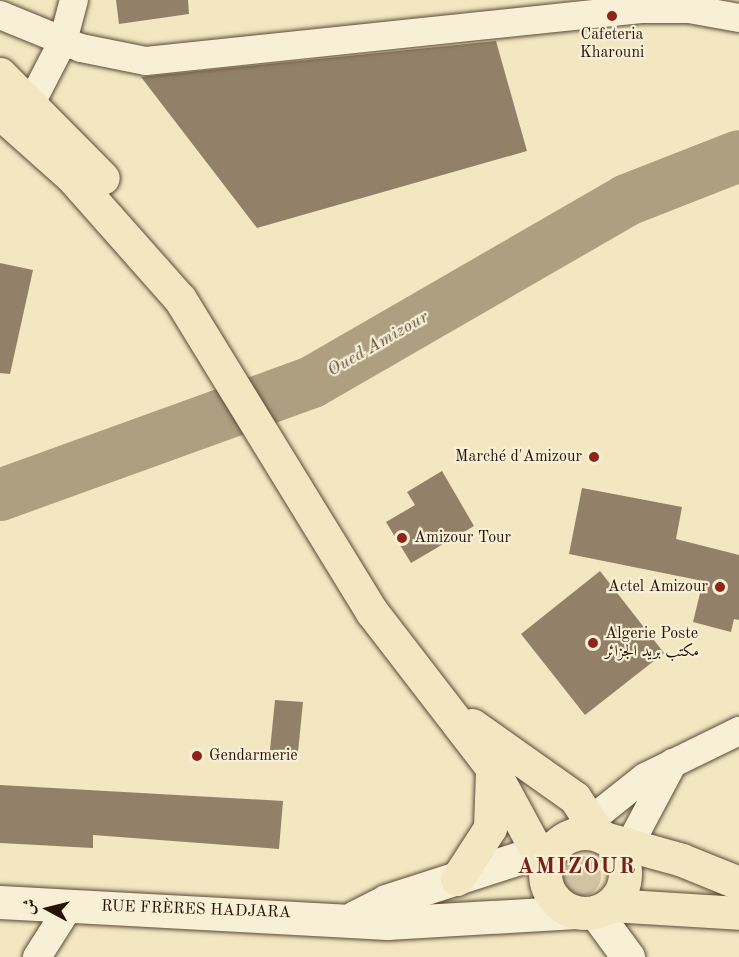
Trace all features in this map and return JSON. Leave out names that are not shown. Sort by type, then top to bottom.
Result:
[{"type":"main road","points":[[0,74],[31,103],[142,222],[172,272],[180,299]]},
{"type":"main road","points":[[0,113],[71,176],[180,299],[372,612],[455,714],[492,768],[584,844],[624,884],[594,910]]},
{"type":"main road","points":[[455,714],[560,786],[584,844]]},
{"type":"main road","points":[[457,879],[490,828],[492,768]]},
{"type":"main road","points":[[584,844],[552,896],[594,910],[739,913]]},
{"type":"main road","points":[[355,917],[386,901],[584,844],[739,883]]},
{"type":"main road","name":"RUE FRÈRES HADJARA","points":[[0,902],[435,922],[594,910]]},
{"type":"main road","points":[[594,910],[628,957]]},
{"type":"street","points":[[31,103],[63,41],[74,0]]},
{"type":"street","points":[[0,15],[63,41],[113,58],[146,61],[643,9],[688,9],[739,18]]},
{"type":"street","points":[[584,844],[673,763],[739,731]]},
{"type":"street","points":[[584,844],[673,763]]},
{"type":"street","points":[[37,957],[70,905]]},
{"type":"shaded area","points":[[581,856],[595,862],[601,876],[595,890],[581,896],[567,890],[561,876],[567,862]]},
{"type":"building","points":[[116,0],[188,0],[189,14],[119,24]]},
{"type":"building","points":[[496,41],[527,151],[257,228],[141,77]]},
{"type":"building","points":[[0,263],[33,270],[10,374],[0,373]]},
{"type":"building","points":[[442,471],[474,526],[411,563],[386,522],[415,505],[407,492]]},
{"type":"building","points":[[582,488],[682,507],[676,539],[739,555],[739,620],[734,619],[731,632],[693,622],[703,581],[569,554]]},
{"type":"building","points":[[600,571],[664,653],[585,715],[521,634]]},
{"type":"building","points":[[275,700],[303,702],[298,752],[270,750]]},
{"type":"building","points":[[0,785],[283,801],[279,849],[93,835],[93,848],[0,843]]},
{"type":"waterway","name":"Oued Amizour","points":[[0,495],[312,382],[627,200],[739,156]]},
{"type":"place","name":"Cafeteria Kharouni","points":[[612,16]]},
{"type":"place","name":"Marché d'Amizour","points":[[594,457]]},
{"type":"place","name":"Amizour Tour","points":[[402,538]]},
{"type":"place","name":"Actel Amizour","points":[[720,587]]},
{"type":"place","name":"Algerie Poste مكتب بريد الجزائر","points":[[593,643]]},
{"type":"place","name":"Gendarmerie","points":[[197,756]]},
{"type":"district","name":"AMIZOUR","points":[[577,868]]}]
